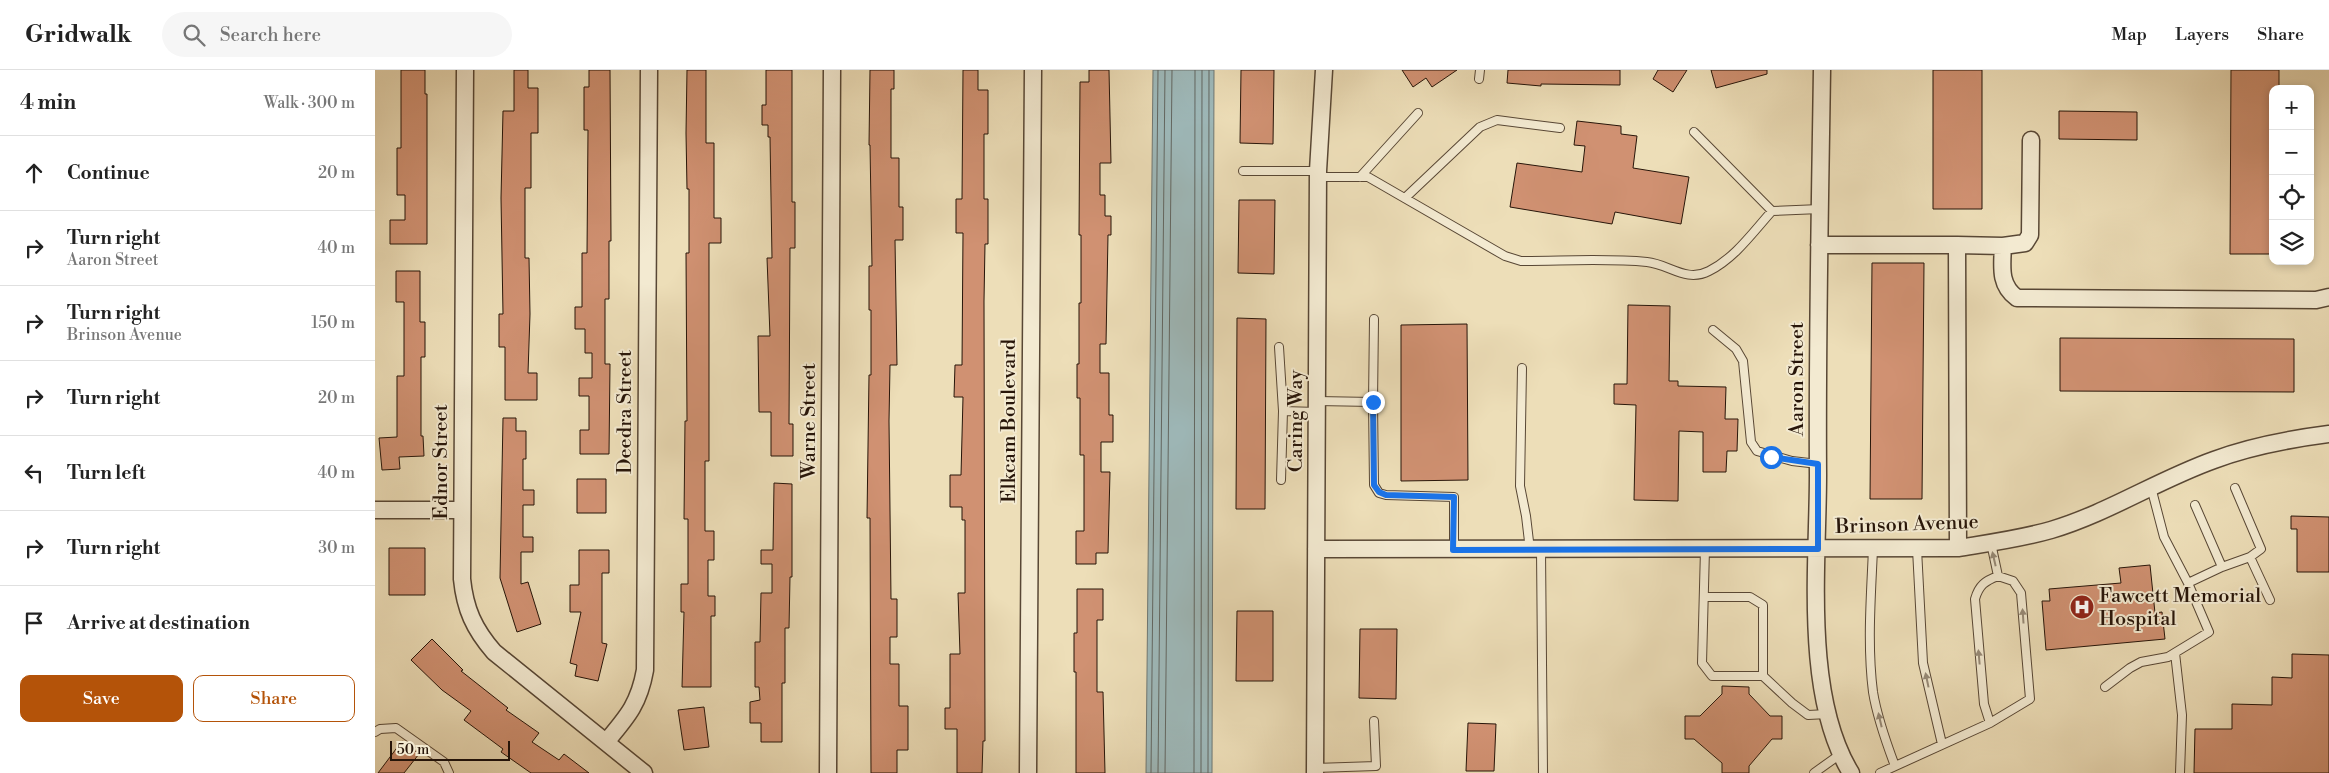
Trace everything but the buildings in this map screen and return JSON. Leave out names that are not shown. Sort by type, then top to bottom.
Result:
[{"type":"street","name":"Ednor Street","points":[[465,70],[462,510],[462,579],[464,599],[470,619],[480,636],[494,652],[644,773]]},
{"type":"street","name":"Deedra Street","points":[[606,742],[632,711],[641,691],[645,670],[649,70]]},
{"type":"street","name":"Warne Street","points":[[828,773],[832,70]]},
{"type":"street","name":"Elkcam Boulevard","points":[[1028,773],[1033,70]]},
{"type":"street","name":"Caring Way","points":[[1315,770],[1318,174],[1323,70]]},
{"type":"street","name":"Aaron Street","points":[[1822,70],[1819,245],[1819,653],[1821,677],[1828,714],[1851,773]]},
{"type":"street","points":[[1819,245],[2003,246],[2025,243],[2031,235],[2031,140]]},
{"type":"street","points":[[1957,245],[1957,548]]},
{"type":"street","points":[[2003,246],[2003,282],[2008,292],[2017,298],[2316,300],[2329,297]]},
{"type":"street","name":"Brinson Avenue","points":[[1316,549],[1957,548],[2007,541],[2071,523],[2213,460],[2254,447],[2329,434]]},
{"type":"street","points":[[375,510],[462,510]]},
{"type":"lane","points":[[1479,70],[1479,79]]},
{"type":"lane","points":[[1360,177],[1418,113]]},
{"type":"lane","points":[[1405,198],[1480,127],[1497,120],[1561,128]]},
{"type":"lane","points":[[1694,132],[1772,211]]},
{"type":"lane","points":[[1243,171],[1368,177],[1505,256],[1521,261],[1649,262],[1675,273],[1694,275],[1708,272],[1731,257],[1772,211],[1820,209]]},
{"type":"lane","points":[[1374,319],[1374,485],[1379,492],[1386,495],[1454,497],[1453,550]]},
{"type":"lane","points":[[1713,330],[1737,349],[1743,361],[1751,442],[1757,451],[1791,461],[1818,464]]},
{"type":"lane","points":[[1279,347],[1283,411],[1281,480]]},
{"type":"lane","points":[[1522,368],[1520,486],[1536,550],[1543,773]]},
{"type":"lane","points":[[1283,411],[1317,406],[1373,402]]},
{"type":"lane","points":[[2105,687],[2141,662],[2168,657],[2209,632],[2188,583],[2164,537],[2151,488]]},
{"type":"lane","points":[[2188,583],[2222,567],[2250,557],[2261,549],[2235,488]]},
{"type":"lane","points":[[2195,505],[2222,567]]},
{"type":"lane","points":[[1991,543],[1998,576]]},
{"type":"lane","points":[[1705,549],[1702,663],[1705,670],[1712,676],[1763,676],[1791,703],[1808,715],[1828,714]]},
{"type":"lane","points":[[1873,549],[1871,616],[1873,692],[1884,737],[1895,766]]},
{"type":"lane","points":[[1917,549],[1923,663],[1942,744]]},
{"type":"lane","points":[[2250,557],[2270,600]]},
{"type":"lane","points":[[1880,773],[1989,723],[2030,699],[2021,593],[2013,581],[1998,576],[1979,587],[1975,598],[1984,704],[1989,723]]},
{"type":"lane","points":[[1704,597],[1750,597],[1763,606],[1763,676]]},
{"type":"lane","points":[[2175,653],[2182,716],[2180,773]]},
{"type":"lane","points":[[1315,770],[1376,766],[1374,721]]},
{"type":"lane","points":[[375,732],[380,728],[396,728],[444,762],[449,773]]},
{"type":"lane","points":[[1814,773],[1842,753]]},
{"type":"water","points":[[1153,70],[1214,70],[1212,773],[1146,773]]},
{"type":"place","name":"Fawcett Memorial Hospital","points":[[2082,607]]},
{"type":"route","points":[[1373,402],[1374,485],[1379,492],[1386,495],[1454,497],[1453,550],[1818,549],[1818,464],[1771,457]]}]
